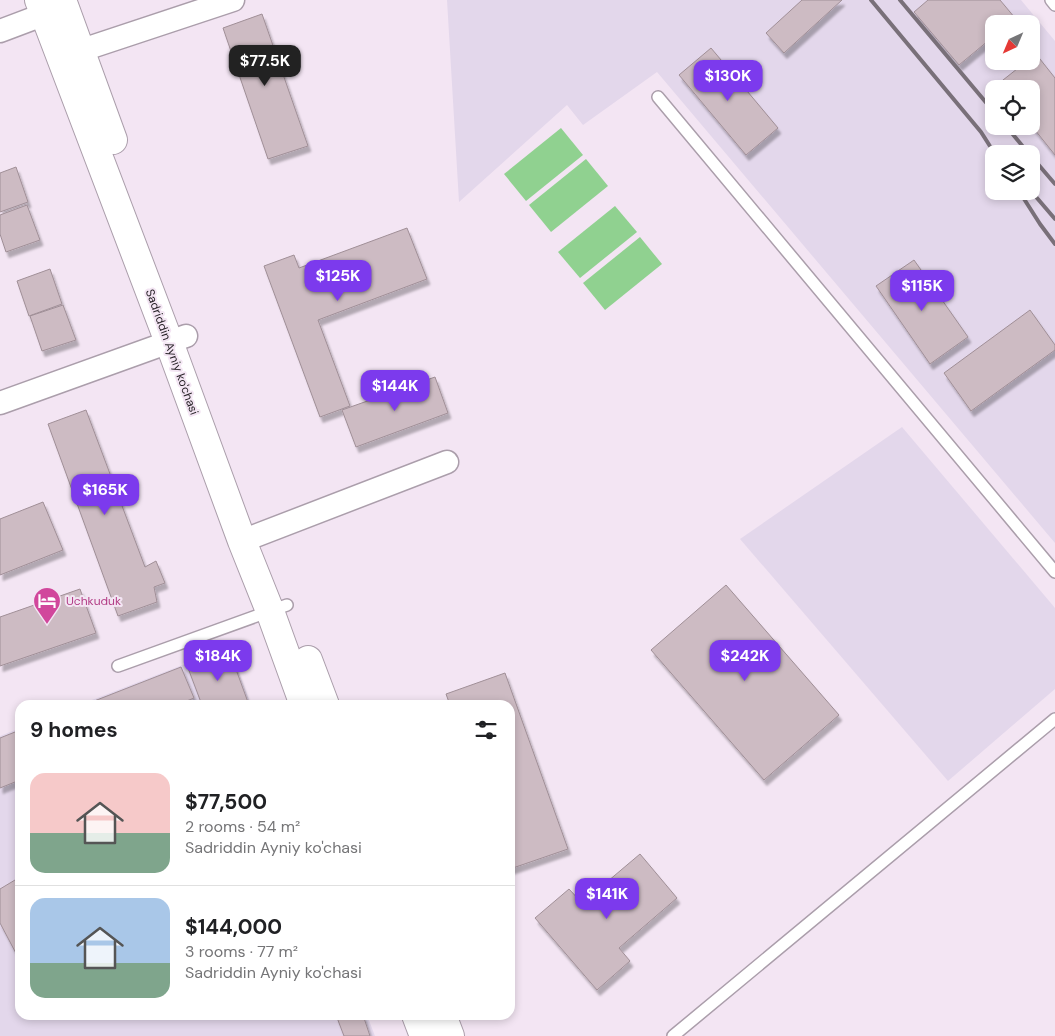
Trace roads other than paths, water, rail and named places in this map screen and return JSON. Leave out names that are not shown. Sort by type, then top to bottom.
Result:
[{"type":"main road","name":"Sadriddin Ayniy ko'chasi","points":[[52,5],[278,608],[323,700]]},
{"type":"main road","name":"Sadriddin Ayniy ko'chasi","points":[[278,608],[303,700]]},
{"type":"main road","points":[[418,1020],[424,1036]]},
{"type":"main road","points":[[444,1020],[450,1036]]},
{"type":"street","points":[[70,54],[234,0]]},
{"type":"street","points":[[0,31],[52,5]]},
{"type":"street","points":[[0,404],[177,339]]},
{"type":"street","points":[[251,538],[447,462]]},
{"type":"lane","points":[[1051,0],[1055,5]]},
{"type":"lane","points":[[658,97],[1055,572]]},
{"type":"lane","points":[[118,666],[278,608]]},
{"type":"lane","points":[[673,1036],[1055,719]]},
{"type":"railway","points":[[871,0],[981,132],[989,145]]},
{"type":"railway","points":[[900,0],[985,101]]},
{"type":"railway","points":[[1013,135],[1022,145]]},
{"type":"railway","points":[[1040,166],[1055,184]]},
{"type":"railway","points":[[1025,200],[1055,244]]},
{"type":"railway","points":[[1039,200],[1055,219]]},
{"type":"place","name":"Uchkuduk","points":[[47,625]]}]
